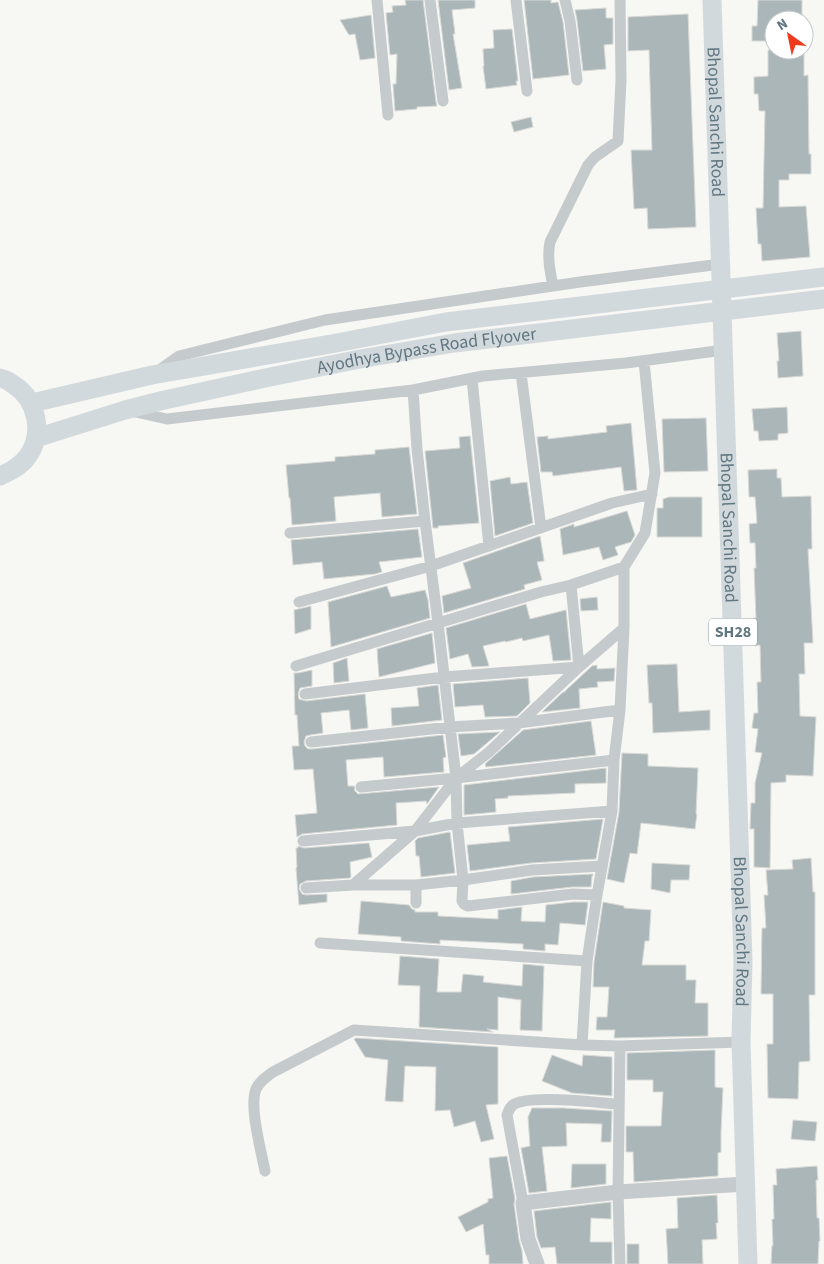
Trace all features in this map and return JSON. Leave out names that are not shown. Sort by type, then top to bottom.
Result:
[{"type":"main road","name":"Bhopal Sanchi Road","points":[[712,0],[743,961],[741,1042],[748,1264]]},
{"type":"main road","name":"Ayodhya Bypass Road Flyover","points":[[33,408],[152,374],[331,344],[446,322],[824,277]]},
{"type":"main road","name":"Ayodhya Bypass Road Flyover","points":[[36,438],[160,401],[360,358],[454,343],[824,299]]},
{"type":"main road","points":[[0,378],[6,379],[22,390],[33,408],[37,422],[36,438],[29,456],[18,467],[0,476]]},
{"type":"street","points":[[377,0],[388,115]]},
{"type":"street","points":[[430,0],[443,101]]},
{"type":"street","points":[[516,0],[527,91]]},
{"type":"street","points":[[565,0],[570,21],[577,80]]},
{"type":"street","points":[[553,286],[548,251],[550,242],[588,164],[618,141],[621,80],[620,0]]},
{"type":"street","points":[[152,374],[179,356],[325,320],[553,286],[721,264]]},
{"type":"street","points":[[125,410],[167,419],[413,390],[483,376],[644,361],[724,350]]},
{"type":"street","points":[[582,1046],[587,961],[612,811],[614,760],[620,710],[624,628],[624,568],[645,533],[655,474],[644,361]]},
{"type":"street","points":[[521,373],[541,528]]},
{"type":"street","points":[[472,379],[489,546]]},
{"type":"street","points":[[413,390],[417,450],[456,778],[457,823],[463,880],[462,901],[468,906],[573,894],[597,895]]},
{"type":"street","points":[[299,602],[431,566],[612,503],[652,494]]},
{"type":"street","points":[[290,533],[425,520]]},
{"type":"street","points":[[296,666],[438,622],[571,585],[624,568]]},
{"type":"street","points":[[571,585],[579,667]]},
{"type":"street","points":[[353,885],[415,831],[456,778],[489,752],[518,723],[624,628]]},
{"type":"street","points":[[306,694],[444,676],[579,667]]},
{"type":"street","points":[[311,742],[450,727],[518,723],[620,710]]},
{"type":"street","points":[[361,787],[614,760]]},
{"type":"street","points":[[302,841],[415,831],[457,823],[612,811]]},
{"type":"street","points":[[306,888],[353,885],[416,885],[532,870],[602,866]]},
{"type":"street","points":[[416,885],[416,904]]},
{"type":"street","points":[[320,943],[587,961]]},
{"type":"street","points":[[265,1171],[253,1109],[257,1087],[263,1078],[273,1072],[354,1030],[582,1046],[741,1042]]},
{"type":"street","points":[[620,1046],[618,1192],[620,1264]]},
{"type":"street","points":[[537,1264],[528,1239],[508,1115],[510,1108],[514,1104],[524,1101],[552,1099],[619,1104]]},
{"type":"street","points":[[523,1203],[618,1192],[746,1184]]},
{"type":"building","points":[[405,0],[423,0],[437,106],[395,111],[393,84],[396,84],[397,54],[390,55],[386,13],[393,12],[392,6],[406,5]]},
{"type":"building","points":[[438,0],[475,0],[475,8],[452,10],[455,34],[453,34],[462,88],[449,90]]},
{"type":"building","points":[[524,0],[551,0],[551,3],[558,2],[563,22],[569,75],[533,79]]},
{"type":"building","points":[[758,0],[802,0],[802,10],[764,10],[764,41],[752,41],[752,26],[757,26]]},
{"type":"building","points":[[606,8],[606,18],[613,18],[613,44],[604,45],[606,69],[583,71],[575,10]]},
{"type":"building","points":[[688,14],[696,227],[648,229],[647,208],[634,209],[631,150],[652,150],[649,50],[628,51],[628,17]]},
{"type":"building","points":[[371,15],[375,58],[360,60],[355,34],[349,35],[340,20]]},
{"type":"building","points":[[512,29],[517,85],[486,89],[483,49],[494,48],[493,30]]},
{"type":"building","points":[[768,60],[804,60],[804,76],[808,75],[811,174],[789,174],[789,180],[779,180],[779,207],[806,206],[810,257],[762,261],[761,244],[758,244],[756,208],[763,208],[765,111],[759,111],[758,94],[754,94],[754,77],[768,76]]},
{"type":"building","points":[[531,117],[533,127],[514,132],[511,122]]},
{"type":"building","points":[[801,331],[803,376],[778,378],[777,333]]},
{"type":"building","points":[[787,407],[788,433],[778,434],[778,440],[759,441],[758,431],[754,431],[752,409]]},
{"type":"building","points":[[706,418],[708,471],[664,472],[662,419]]},
{"type":"building","points":[[631,423],[637,490],[624,491],[621,467],[553,476],[552,472],[541,472],[537,437],[548,436],[548,439],[607,432],[606,426]]},
{"type":"building","points":[[470,436],[479,523],[433,528],[425,451],[460,448],[459,437]]},
{"type":"building","points":[[409,447],[417,514],[382,517],[380,493],[334,497],[336,521],[292,525],[286,465],[335,461],[335,457],[375,454],[375,450]]},
{"type":"building","points":[[777,469],[777,478],[781,478],[782,497],[811,496],[812,549],[808,549],[813,643],[804,643],[805,674],[799,674],[800,716],[816,717],[813,776],[786,775],[786,782],[771,783],[770,868],[754,867],[754,829],[750,829],[751,803],[755,803],[755,783],[762,753],[755,752],[758,729],[752,728],[754,713],[758,713],[757,682],[761,682],[760,645],[754,646],[753,618],[756,618],[755,543],[750,543],[749,524],[757,523],[755,497],[749,497],[748,470]]},
{"type":"building","points":[[510,477],[511,484],[527,482],[533,523],[495,536],[490,481]]},
{"type":"building","points":[[669,497],[702,497],[702,537],[657,537],[657,508],[663,508],[663,499]]},
{"type":"building","points":[[627,511],[635,535],[631,542],[615,547],[618,555],[603,560],[599,547],[563,555],[560,529],[574,524],[574,527]]},
{"type":"building","points":[[418,529],[422,557],[379,562],[382,572],[324,579],[322,562],[293,565],[291,540]]},
{"type":"building","points":[[540,536],[544,561],[537,562],[542,580],[524,585],[525,589],[444,613],[442,596],[471,588],[463,563]]},
{"type":"building","points":[[387,586],[391,597],[425,590],[430,618],[331,647],[328,602]]},
{"type":"building","points":[[597,597],[598,610],[581,611],[580,599]]},
{"type":"building","points":[[526,604],[530,619],[566,610],[571,660],[553,661],[549,635],[523,641],[522,638],[483,646],[489,666],[472,667],[468,654],[450,659],[446,628]]},
{"type":"building","points":[[311,606],[311,629],[295,634],[294,610]]},
{"type":"building","points":[[432,633],[435,663],[379,677],[377,649]]},
{"type":"building","points":[[347,658],[349,681],[334,683],[333,663]]},
{"type":"building","points":[[677,664],[679,712],[710,710],[710,730],[653,733],[652,703],[649,703],[647,665]]},
{"type":"building","points":[[597,665],[597,669],[615,668],[614,681],[597,682],[598,687],[579,689],[580,708],[542,712],[592,666]]},
{"type":"building","points":[[312,670],[312,686],[300,688],[299,699],[306,701],[365,694],[368,728],[351,730],[349,710],[321,713],[323,733],[306,736],[304,742],[308,749],[443,735],[446,757],[443,758],[444,772],[384,777],[383,757],[346,760],[348,786],[354,786],[358,794],[439,787],[427,804],[426,801],[396,803],[397,825],[302,834],[297,837],[295,815],[317,813],[313,769],[294,770],[292,746],[299,746],[297,715],[295,715],[294,673]]},
{"type":"building","points":[[528,678],[530,703],[517,716],[485,717],[483,705],[455,707],[453,684]]},
{"type":"building","points":[[438,685],[442,720],[392,726],[391,708],[419,706],[417,688]]},
{"type":"building","points":[[591,721],[596,755],[486,767],[485,764],[523,730]]},
{"type":"building","points":[[500,732],[474,754],[461,756],[458,734]]},
{"type":"building","points":[[622,753],[648,754],[648,766],[698,768],[695,829],[641,823],[637,854],[630,853],[624,883],[607,879],[619,812]]},
{"type":"building","points":[[606,768],[606,783],[575,784],[575,793],[508,796],[508,798],[495,799],[496,812],[464,815],[464,785]]},
{"type":"building","points":[[603,819],[596,859],[531,863],[470,871],[467,845],[510,841],[508,827]]},
{"type":"building","points":[[450,832],[455,873],[421,877],[415,841],[418,838]]},
{"type":"building","points":[[369,843],[372,857],[350,862],[350,878],[306,881],[300,884],[299,889],[302,894],[327,894],[327,902],[299,905],[296,868],[296,848],[298,846],[304,848]]},
{"type":"building","points":[[811,858],[813,892],[815,892],[815,995],[809,995],[810,1061],[799,1062],[798,1099],[768,1098],[767,1044],[773,1044],[773,994],[761,994],[762,928],[766,928],[764,895],[768,895],[766,870],[793,869],[792,860]]},
{"type":"building","points":[[652,863],[690,865],[689,880],[671,880],[670,893],[651,889]]},
{"type":"building","points":[[593,874],[591,887],[572,887],[511,894],[511,881],[533,877]]},
{"type":"building","points":[[361,901],[409,905],[415,912],[438,912],[438,916],[498,919],[498,910],[522,907],[521,921],[545,922],[546,905],[588,902],[585,925],[560,923],[558,945],[545,944],[545,951],[523,949],[523,944],[440,940],[440,944],[401,941],[401,937],[358,934]]},
{"type":"building","points":[[603,902],[624,906],[624,908],[651,910],[649,941],[645,941],[642,965],[686,965],[686,980],[696,980],[695,1003],[708,1003],[708,1036],[614,1038],[615,1030],[596,1030],[597,1017],[607,1017],[609,987],[593,987],[594,962]]},
{"type":"building","points":[[400,956],[439,959],[437,992],[461,992],[463,974],[484,976],[483,982],[522,986],[523,964],[544,966],[542,1031],[520,1030],[521,1000],[498,997],[498,1030],[487,1029],[493,1032],[419,1027],[420,986],[398,985]]},
{"type":"building","points":[[354,1039],[498,1047],[498,1104],[486,1105],[494,1139],[481,1142],[475,1121],[454,1127],[450,1110],[435,1111],[436,1067],[405,1066],[403,1102],[385,1101],[388,1060],[365,1057]]},
{"type":"building","points":[[715,1050],[715,1087],[723,1088],[721,1152],[718,1153],[718,1176],[634,1182],[633,1152],[626,1152],[626,1126],[661,1126],[663,1092],[653,1092],[653,1080],[627,1080],[627,1053]]},
{"type":"building","points":[[552,1055],[582,1066],[583,1055],[612,1057],[612,1096],[572,1093],[542,1081]]},
{"type":"building","points":[[532,1108],[612,1111],[611,1142],[601,1142],[602,1124],[566,1123],[567,1146],[542,1147],[547,1191],[529,1193],[521,1148],[530,1146],[528,1117]]},
{"type":"building","points":[[793,1120],[817,1122],[815,1141],[791,1139]]},
{"type":"building","points":[[507,1156],[515,1199],[514,1204],[523,1264],[489,1264],[489,1255],[486,1255],[483,1224],[466,1232],[458,1217],[488,1202],[488,1199],[493,1198],[489,1158]]},
{"type":"building","points":[[572,1164],[606,1164],[606,1184],[571,1188]]},
{"type":"building","points":[[817,1166],[817,1218],[819,1218],[820,1241],[818,1264],[771,1264],[773,1246],[772,1219],[774,1219],[773,1185],[777,1185],[776,1169]]},
{"type":"building","points":[[717,1195],[717,1239],[702,1240],[703,1264],[668,1264],[666,1229],[678,1228],[677,1198]]},
{"type":"building","points":[[611,1202],[611,1219],[591,1218],[590,1242],[612,1242],[612,1264],[557,1264],[555,1247],[541,1248],[537,1237],[534,1211]]},
{"type":"building","points":[[627,1244],[639,1244],[639,1264],[627,1264]]}]
